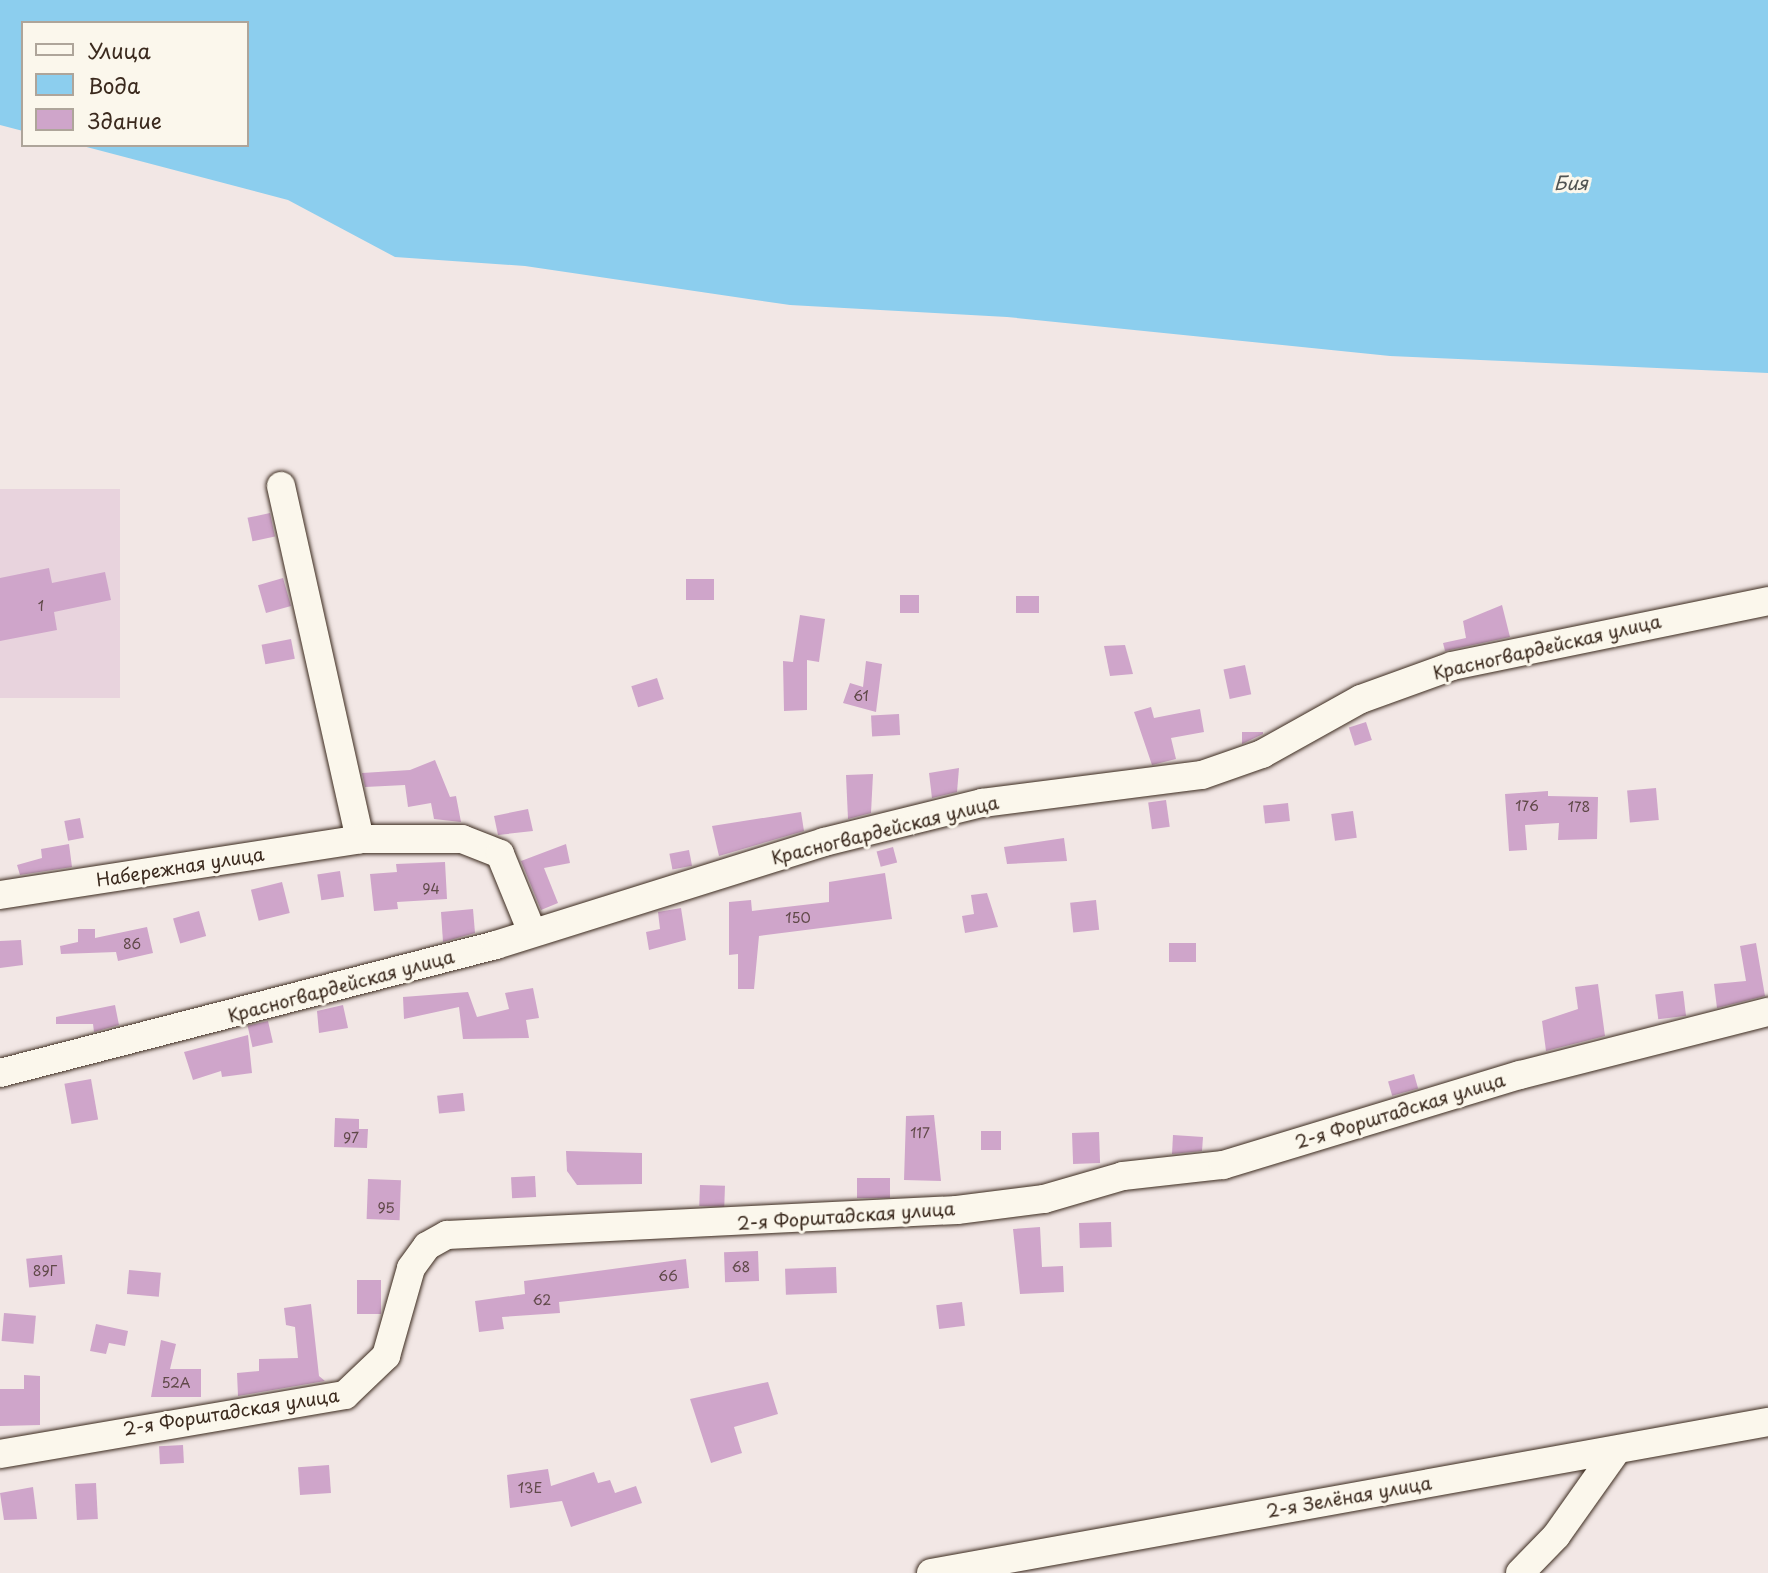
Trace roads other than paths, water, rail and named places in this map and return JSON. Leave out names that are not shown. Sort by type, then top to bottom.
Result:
[{"type":"street","points":[[281,486],[360,839]]},
{"type":"street","name":"Красногвардейская улица","points":[[0,1073],[532,932],[824,842],[982,803],[1202,775],[1262,754],[1361,699],[1452,666],[1768,601]]},
{"type":"street","name":"Набережная улица","points":[[0,895],[360,839],[462,839],[491,846],[506,863],[532,932]]},
{"type":"street","name":"2-я Форштадская улица","points":[[0,1454],[345,1395],[386,1356],[411,1268],[427,1246],[447,1235],[943,1211],[1044,1199],[1122,1177],[1223,1165],[1520,1075],[1768,1012]]},
{"type":"street","name":"2-я Зелёная улица","points":[[931,1573],[1071,1560],[1768,1422]]},
{"type":"street","points":[[1520,1573],[1572,1516],[1617,1450]]},
{"type":"water","name":"Бия","points":[[0,0],[1768,0],[1768,373],[1390,356],[1007,317],[790,305],[525,266],[395,257],[288,200],[87,147],[248,147],[248,21],[21,21],[21,130],[0,125]]}]
